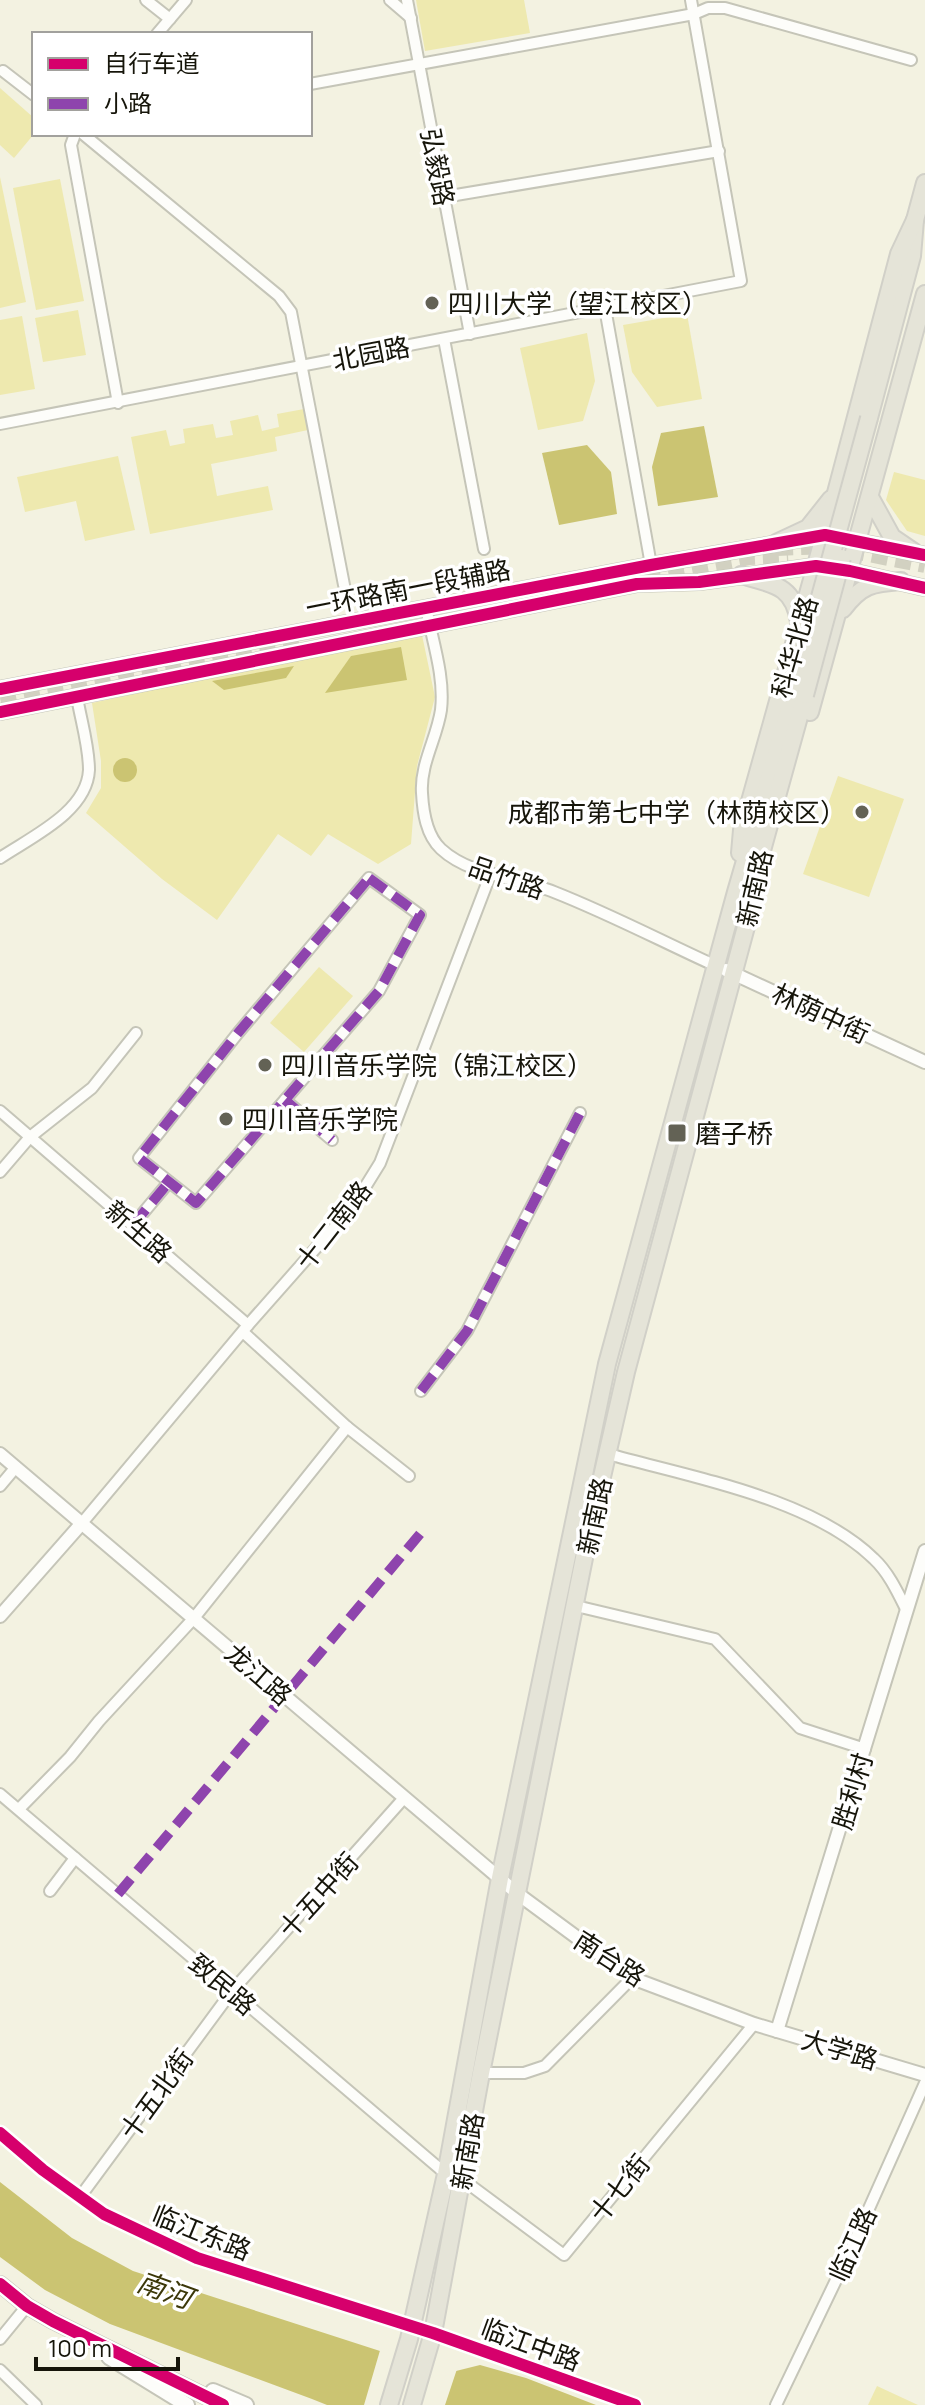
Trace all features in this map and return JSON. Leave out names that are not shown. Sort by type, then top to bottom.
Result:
[{"type":"main road","name":"科华北路","points":[[736,892],[742,830],[825,535],[899,254],[915,220],[925,183]]},
{"type":"main road","name":"科华北路","points":[[874,420],[912,256],[915,220]]},
{"type":"main road","name":"科华北路","points":[[800,694],[874,420],[925,252]]},
{"type":"main road","name":"科华北路","points":[[754,897],[770,856],[838,617],[925,294]]},
{"type":"main road","points":[[834,499],[835,516],[844,521],[857,519],[868,502],[892,537],[919,554]]},
{"type":"main road","points":[[776,543],[808,528],[834,499]]},
{"type":"main road","points":[[825,535],[919,554]]},
{"type":"main road","name":"一环路南一段辅路","points":[[0,689],[651,565],[825,535]]},
{"type":"main road","name":"一环路南一段辅路","points":[[0,712],[637,584],[699,582],[816,566],[925,588]]},
{"type":"main road","points":[[741,575],[785,591],[795,603],[799,626]]},
{"type":"main road","points":[[838,617],[856,592],[880,583],[901,581]]},
{"type":"main road","points":[[790,663],[800,645],[812,644],[822,652],[822,671]]},
{"type":"main road","name":"新南路","points":[[412,2405],[432,2340],[500,1878],[607,1364],[736,892],[800,694]]},
{"type":"main road","name":"新南路","points":[[389,2405],[481,2073],[588,1538],[626,1372],[754,897],[761,854],[800,694]]},
{"type":"main road","points":[[0,2284],[24,2309]]},
{"type":"main road","points":[[0,2295],[203,2405]]},
{"type":"main road","points":[[111,2354],[187,2405]]},
{"type":"main road","points":[[111,2354],[223,2405]]},
{"type":"main road","points":[[111,2354],[246,2405]]},
{"type":"street","points":[[146,0],[170,19]]},
{"type":"street","points":[[159,32],[186,0]]},
{"type":"street","points":[[390,0],[411,18]]},
{"type":"street","name":"弘毅路","points":[[407,0],[470,334]]},
{"type":"street","points":[[444,197],[719,151],[691,0]]},
{"type":"street","points":[[312,84],[694,14],[708,8],[725,8],[911,60]]},
{"type":"street","points":[[3,71],[32,93]]},
{"type":"street","points":[[74,136],[71,145],[118,403]]},
{"type":"street","points":[[85,136],[279,296],[291,312],[344,585]]},
{"type":"street","name":"北园路","points":[[0,424],[741,281],[719,151]]},
{"type":"street","points":[[605,308],[651,565]]},
{"type":"street","points":[[444,339],[484,549]]},
{"type":"street","name":"品竹路","points":[[426,607],[442,695],[439,723],[422,777],[426,821],[442,850],[472,867],[550,890],[619,919],[716,966]]},
{"type":"street","points":[[0,858],[63,815],[82,795],[89,774],[77,697]]},
{"type":"street","name":"十二南路","points":[[82,1523],[354,1205],[380,1163],[491,873]]},
{"type":"street","points":[[369,878],[420,915],[379,991],[285,1100],[196,1203],[139,1158],[238,1033],[369,878]]},
{"type":"street","name":"林荫中街","points":[[716,966],[925,1062]]},
{"type":"street","points":[[0,1172],[30,1137],[92,1088],[136,1033]]},
{"type":"street","points":[[285,1100],[332,1140]]},
{"type":"street","name":"新生路","points":[[0,1111],[133,1225],[347,1427],[409,1476]]},
{"type":"street","points":[[421,1391],[467,1331],[580,1113]]},
{"type":"street","points":[[133,1225],[169,1182]]},
{"type":"street","points":[[19,1809],[70,1757],[194,1618],[347,1427]]},
{"type":"street","name":"龙江路","points":[[0,1454],[518,1894]]},
{"type":"street","points":[[608,1454],[769,1500],[828,1526],[882,1567],[907,1611]]},
{"type":"street","points":[[0,1486],[16,1467]]},
{"type":"street","points":[[0,1616],[82,1523]]},
{"type":"street","name":"胜利村","points":[[777,2031],[925,1551]]},
{"type":"street","points":[[576,1606],[715,1639],[800,1728],[865,1749]]},
{"type":"street","name":"致民路","points":[[0,1794],[454,2177]]},
{"type":"street","name":"十五中街","points":[[232,1991],[404,1798]]},
{"type":"street","points":[[50,1891],[75,1858]]},
{"type":"street","name":"南台路","points":[[518,1894],[632,1978],[754,2024]]},
{"type":"street","points":[[481,2073],[524,2073],[545,2066],[632,1978]]},
{"type":"street","name":"十五北街","points":[[80,2197],[232,1991]]},
{"type":"street","name":"大学路","points":[[754,2024],[925,2075]]},
{"type":"street","name":"十七街","points":[[454,2177],[564,2255],[754,2024]]},
{"type":"street","name":"临江路","points":[[776,2405],[850,2251],[925,2083]]},
{"type":"street","name":"临江东路","points":[[0,2133],[43,2170],[104,2214],[197,2258],[410,2333]]},
{"type":"street","points":[[0,2339],[24,2309]]},
{"type":"street","name":"临江中路","points":[[410,2333],[635,2405]]},
{"type":"street","points":[[0,2370],[36,2405]]},
{"type":"shaded area","points":[[416,0],[524,0],[530,33],[425,51]]},
{"type":"shaded area","points":[[0,88],[32,116],[32,136],[14,158],[0,145]]},
{"type":"shaded area","points":[[0,177],[26,302],[0,308]]},
{"type":"shaded area","points":[[60,179],[84,301],[36,310],[13,188]]},
{"type":"shaded area","points":[[78,310],[86,355],[43,362],[35,318]]},
{"type":"shaded area","points":[[687,314],[702,399],[657,407],[632,372],[623,325]]},
{"type":"shaded area","points":[[22,316],[35,389],[0,395],[0,320]]},
{"type":"shaded area","points":[[587,333],[595,381],[583,421],[538,430],[520,348]]},
{"type":"shaded area","points":[[304,409],[308,430],[275,437],[277,451],[211,464],[217,496],[268,486],[273,510],[150,534],[131,437],[166,430],[170,446],[185,443],[183,429],[213,424],[216,438],[233,435],[230,421],[258,415],[262,431],[279,427],[277,414]]},
{"type":"shaded area","points":[[118,456],[135,530],[85,541],[76,501],[25,512],[17,477]]},
{"type":"shaded area","points":[[894,472],[925,480],[925,536],[907,531],[886,500]]},
{"type":"shaded area","points":[[422,635],[435,697],[417,766],[411,844],[378,864],[328,834],[311,856],[278,834],[217,920],[162,879],[86,813],[101,788],[101,761],[92,703]]},
{"type":"shaded area","points":[[838,776],[904,799],[869,897],[803,874]]},
{"type":"shaded area","points":[[319,967],[353,996],[304,1052],[270,1023]]},
{"type":"shaded area","points":[[877,2386],[918,2405],[868,2405]]},
{"type":"water","points":[[704,426],[718,497],[658,506],[652,467],[661,433]]},
{"type":"water","points":[[587,445],[611,472],[617,514],[559,525],[542,453]]},
{"type":"water","points":[[401,647],[407,680],[325,693],[351,656]]},
{"type":"water","points":[[294,666],[286,678],[224,690],[212,681]]},
{"type":"water","points":[[125,758],[134,761],[137,770],[134,779],[125,782],[116,779],[113,770],[116,761]]},
{"type":"water","name":"南河","points":[[0,2182],[72,2238],[133,2271],[448,2373],[480,2365],[526,2378],[596,2405],[327,2405],[110,2324],[45,2290],[0,2257]]},
{"type":"pier","points":[[381,2347],[448,2369],[458,2366],[445,2405],[364,2405]]},
{"type":"tunnel","points":[[777,548],[827,546],[925,565]]},
{"type":"tunnel","points":[[621,581],[750,557],[788,555]]},
{"type":"tunnel","points":[[0,698],[302,638]]},
{"type":"marked path","points":[[369,878],[420,915],[379,991],[196,1203],[139,1158],[238,1033],[369,878]]},
{"type":"marked path","points":[[285,1100],[332,1140]]},
{"type":"marked path","points":[[421,1391],[467,1331],[580,1113]]},
{"type":"marked path","points":[[133,1225],[169,1182]]},
{"type":"marked path","points":[[118,1894],[425,1528]]},
{"type":"cycle path","points":[[0,689],[651,565],[825,535],[925,555]]},
{"type":"cycle path","points":[[0,712],[637,584],[699,582],[816,566],[925,588]]},
{"type":"cycle path","points":[[0,2133],[43,2170],[104,2214],[197,2258],[433,2333],[635,2405]]},
{"type":"cycle path","points":[[0,2284],[27,2306],[53,2321],[223,2405]]},
{"type":"place","name":"四川大学（望江校区）","points":[[432,303]]},
{"type":"place","name":"成都市第七中学（林荫校区）","points":[[862,812]]},
{"type":"place","name":"四川音乐学院（锦江校区）","points":[[265,1065]]},
{"type":"place","name":"四川音乐学院","points":[[226,1119]]},
{"type":"place","name":"磨子桥","points":[[677,1133]]}]
